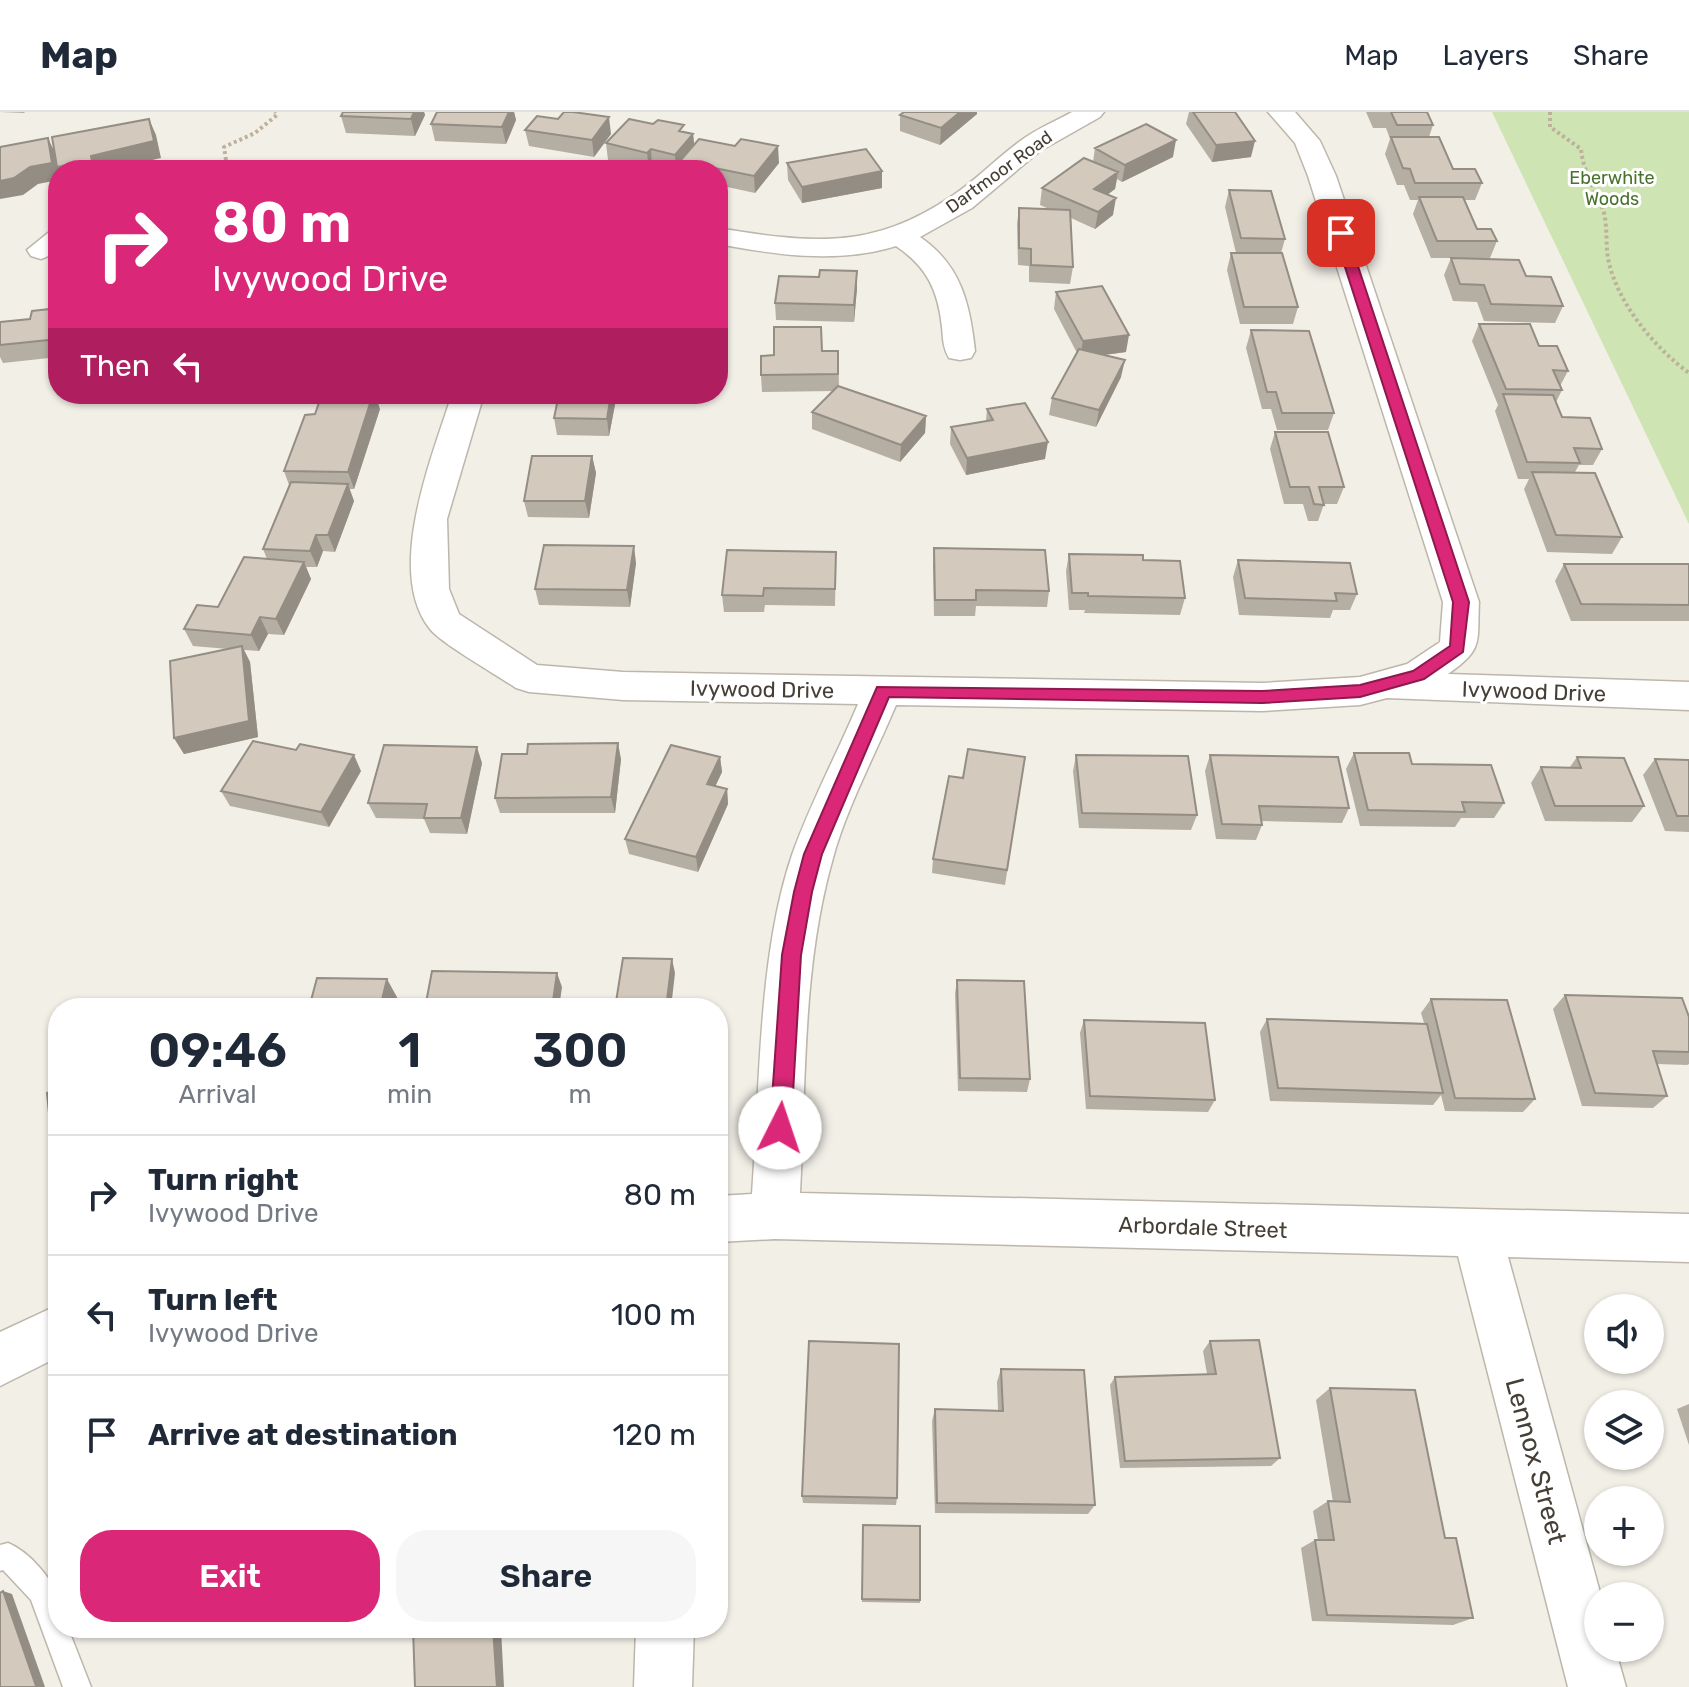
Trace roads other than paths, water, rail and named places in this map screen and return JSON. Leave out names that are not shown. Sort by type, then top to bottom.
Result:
[{"type":"street","name":"Ivywood Drive","points":[[465,404],[430,519],[431,589],[444,622],[529,678],[623,686],[1262,697],[1360,691],[1419,675],[1458,648],[1461,602],[1322,176],[1307,141],[1281,112]]},
{"type":"street","name":"Dartmoor Road","points":[[728,238],[788,248],[851,246],[900,236],[962,202],[1031,145],[1085,113]]},
{"type":"street","points":[[900,236],[927,252],[942,275],[955,302],[960,351]]},
{"type":"street","name":"Ivywood Drive","points":[[1379,686],[1689,696]]},
{"type":"street","points":[[775,1216],[791,955],[803,892],[813,854],[883,691]]},
{"type":"street","name":"Arbordale Street","points":[[728,1218],[775,1216],[1689,1238]]},
{"type":"street","name":"Lennox Street","points":[[1477,1234],[1597,1687]]},
{"type":"street","points":[[0,1360],[48,1335]]},
{"type":"street","points":[[663,1687],[665,1638]]},
{"type":"lane","points":[[0,1558],[8,1556],[41,1591],[48,1610]]},
{"type":"lane","points":[[59,1638],[77,1687]]},
{"type":"park label","name":"Eberwhite Woods","points":[[1612,188]]}]
